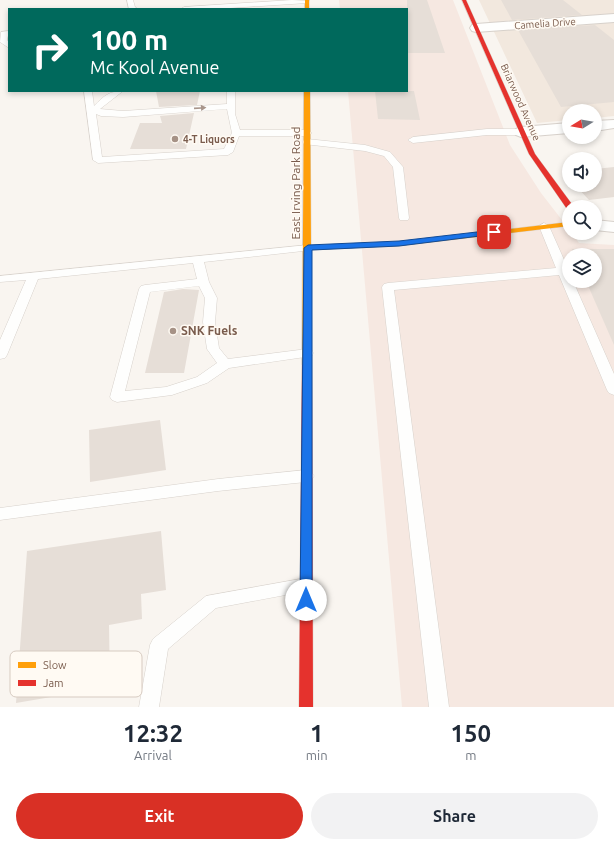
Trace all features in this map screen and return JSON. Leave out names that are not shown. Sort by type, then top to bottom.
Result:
[{"type":"street","name":"Briarwood Avenue","points":[[464,0],[532,154],[565,200]]},
{"type":"street","name":"Camelia Drive","points":[[476,28],[614,18]]},
{"type":"street","name":"East Irving Park Road","points":[[306,707],[308,92]]},
{"type":"street","points":[[602,125],[614,124]]},
{"type":"street","points":[[521,132],[562,129]]},
{"type":"street","points":[[308,248],[399,244],[562,225]]},
{"type":"street","points":[[602,226],[614,227]]},
{"type":"lane","points":[[194,8],[236,4],[307,3]]},
{"type":"lane","points":[[8,33],[4,34],[3,41],[8,45]]},
{"type":"lane","points":[[88,92],[98,160],[228,152],[236,133],[232,110],[231,92]]},
{"type":"lane","points":[[117,92],[105,100],[95,110],[100,112],[123,114],[232,110]]},
{"type":"lane","points":[[93,122],[232,110]]},
{"type":"lane","points":[[413,140],[487,132],[521,132]]},
{"type":"lane","points":[[236,133],[308,137],[366,148],[387,154],[398,167],[404,218]]},
{"type":"lane","points":[[544,226],[562,269]]},
{"type":"lane","points":[[0,279],[308,248]]},
{"type":"lane","points":[[198,260],[203,282],[211,298],[209,322],[213,350],[225,364]]},
{"type":"lane","points":[[439,707],[388,287],[562,271]]},
{"type":"lane","points":[[0,355],[34,276]]},
{"type":"lane","points":[[203,282],[145,289],[117,397],[167,392],[202,380],[225,364],[307,353]]},
{"type":"lane","points":[[570,288],[614,390]]},
{"type":"lane","points":[[0,514],[218,485],[306,476]]},
{"type":"lane","points":[[149,707],[159,645],[212,601],[306,585]]},
{"type":"shaded area","points":[[339,0],[453,0],[510,145],[541,193],[562,220],[562,240],[577,240],[579,243],[614,245],[614,707],[402,707],[348,92],[408,92],[408,8],[340,8]]},
{"type":"shaded area","points":[[479,0],[614,0],[614,116],[602,117],[602,104],[562,104],[562,121],[537,123]]},
{"type":"building","points":[[407,0],[427,0],[445,53],[408,53]]},
{"type":"building","points":[[501,0],[563,0],[582,15],[512,20]]},
{"type":"building","points":[[595,25],[614,40],[614,102],[562,104],[561,107],[518,30]]},
{"type":"building","points":[[414,91],[420,120],[378,119],[375,92]]},
{"type":"building","points":[[156,92],[200,92],[197,105],[159,107]]},
{"type":"building","points":[[194,113],[186,149],[130,149],[140,123],[162,123],[160,116]]},
{"type":"building","points":[[614,167],[614,197],[589,200],[582,192],[602,192],[602,168]]},
{"type":"building","points":[[602,249],[614,249],[614,345],[589,288],[602,288]]},
{"type":"building","name":"SNK Fuels","points":[[183,289],[199,290],[184,373],[145,373],[164,292]]},
{"type":"building","points":[[160,420],[166,470],[90,482],[89,430]]},
{"type":"building","points":[[161,531],[166,590],[141,594],[142,619],[109,625],[109,651],[20,651],[27,551]]},
{"type":"building","points":[[16,697],[51,697],[16,703]]},
{"type":"traffic: slow","points":[[307,0],[307,8]]},
{"type":"traffic: slow","points":[[307,92],[307,365]]},
{"type":"traffic: slow","points":[[308,248],[399,244],[562,225]]},
{"type":"traffic: jam","points":[[464,0],[532,154],[565,200]]},
{"type":"traffic: jam","points":[[306,707],[307,365]]},
{"type":"place","name":"4-T Liquors","points":[[175,139]]},
{"type":"place","name":"SNK Fuels","points":[[173,331]]},
{"type":"route","points":[[306,600],[308,248],[399,244],[494,232]]}]
